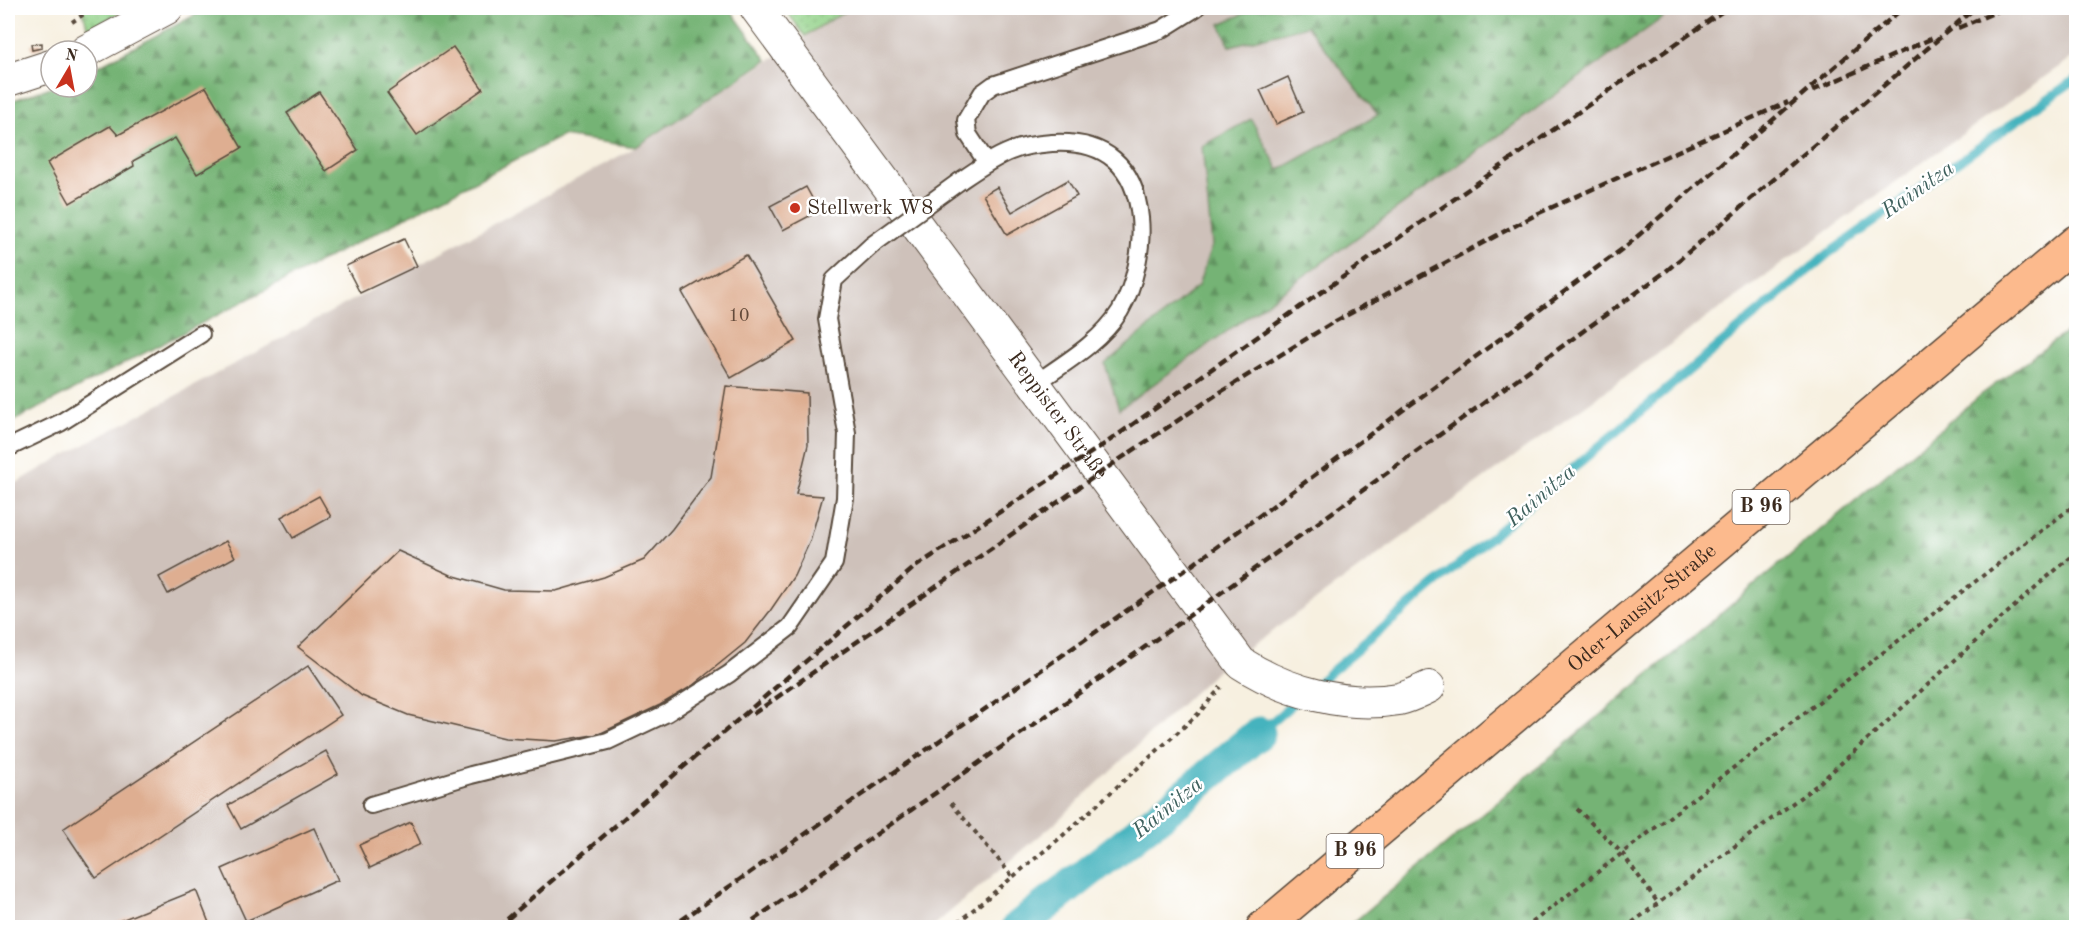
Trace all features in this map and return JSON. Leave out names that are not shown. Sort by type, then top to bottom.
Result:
[{"type":"highway","name":"Oder-Lausitz-Straße","points":[[1263,927],[2076,242]]},
{"type":"street","points":[[99,44],[167,8]]},
{"type":"street","name":"Reppister Straße","points":[[756,8],[1033,385],[1251,670]]},
{"type":"street","points":[[8,80],[39,70]]},
{"type":"street","points":[[1251,670],[1299,691],[1340,700],[1401,699],[1429,687]]},
{"type":"lane","points":[[987,163],[968,134],[966,120],[982,93],[1015,76],[1161,30],[1197,8]]},
{"type":"lane","points":[[371,805],[471,776],[608,741],[667,713],[729,674],[790,627],[834,563],[845,498],[847,433],[826,319],[834,280],[872,245],[987,163],[1012,150],[1042,144],[1073,142],[1096,147],[1119,163],[1132,181],[1139,203],[1142,230],[1137,262],[1128,294],[1118,313],[1084,349],[1033,385]]},
{"type":"lane","points":[[8,448],[60,423],[201,334]]},
{"type":"path","points":[[1525,927],[2076,504]]},
{"type":"path","points":[[1625,927],[1817,785],[2076,553]]},
{"type":"path","points":[[951,927],[1060,838],[1198,714],[1251,670]]},
{"type":"path","points":[[951,803],[1012,876]]},
{"type":"path","points":[[1577,809],[1622,853],[1658,903]]},
{"type":"shaded area","points":[[850,8],[2076,8],[2076,55],[1947,145],[1217,671],[1055,823],[932,927],[8,928],[8,488],[636,147]]},
{"type":"green space","points":[[82,8],[129,8],[88,30]]},
{"type":"green space","points":[[208,8],[729,8],[767,60],[636,147],[562,136],[8,424],[8,102],[39,91],[39,99],[99,99],[99,66]]},
{"type":"green space","points":[[784,8],[850,8],[805,36]]},
{"type":"green space","points":[[1257,8],[1676,8],[1119,409],[1105,364],[1198,286],[1212,245],[1202,146],[1251,119],[1279,170],[1378,115],[1307,26],[1230,46],[1220,24]]},
{"type":"green space","points":[[2076,325],[2076,927],[1348,927],[1982,394]]},
{"type":"building","points":[[39,43],[39,49],[32,50],[31,44]]},
{"type":"building","points":[[453,47],[483,89],[417,135],[387,93]]},
{"type":"building","points":[[1288,77],[1303,112],[1276,124],[1260,90]]},
{"type":"building","points":[[206,87],[242,148],[197,174],[175,138],[133,161],[134,166],[70,203],[47,163],[110,126],[118,135]]},
{"type":"building","points":[[319,92],[358,150],[326,171],[287,113]]},
{"type":"building","points":[[1068,180],[1077,196],[1007,235],[983,195],[997,187],[1012,212]]},
{"type":"building","name":"Stellwerk W8","points":[[806,187],[819,211],[783,230],[770,206]]},
{"type":"building","points":[[404,239],[417,266],[360,293],[346,266]]},
{"type":"building","points":[[746,255],[796,341],[731,378],[682,292]]},
{"type":"building","points":[[726,386],[807,393],[808,445],[796,494],[823,496],[810,541],[794,576],[770,611],[745,643],[692,686],[660,705],[599,734],[556,741],[505,738],[408,715],[362,696],[298,647],[398,551],[451,575],[504,590],[556,591],[604,577],[644,560],[672,529],[711,477]]},
{"type":"building","points":[[319,496],[331,517],[293,538],[281,517]]},
{"type":"building","points":[[226,541],[235,557],[168,594],[159,577]]},
{"type":"building","points":[[308,666],[341,715],[96,878],[63,829]]},
{"type":"building","points":[[326,751],[338,774],[241,829],[228,805]]},
{"type":"building","points":[[411,822],[421,844],[370,868],[359,845]]},
{"type":"building","points":[[314,828],[338,880],[246,921],[222,869]]},
{"type":"building","points":[[196,890],[211,928],[104,928],[104,927]]},
{"type":"waterway","name":"Rainitza","points":[[1314,686],[1829,253],[2076,79]]},
{"type":"waterway","name":"Rainitza","points":[[1259,733],[1301,697]]},
{"type":"waterway","name":"Rainitza","points":[[1017,928],[1167,810],[1259,733]]},
{"type":"railway","points":[[497,928],[915,567],[1106,443],[1727,8]]},
{"type":"railway","points":[[670,928],[1195,563],[1625,247],[1903,8]]},
{"type":"railway","points":[[742,928],[1175,626],[1665,272],[1975,8]]},
{"type":"railway","points":[[1958,28],[2005,8]]},
{"type":"railway","points":[[1812,91],[1933,38]]},
{"type":"railway","points":[[753,714],[1120,459],[1219,393],[1332,323],[1539,213],[1788,102]]},
{"type":"place","name":"Stellwerk W8","points":[[795,208]]}]
